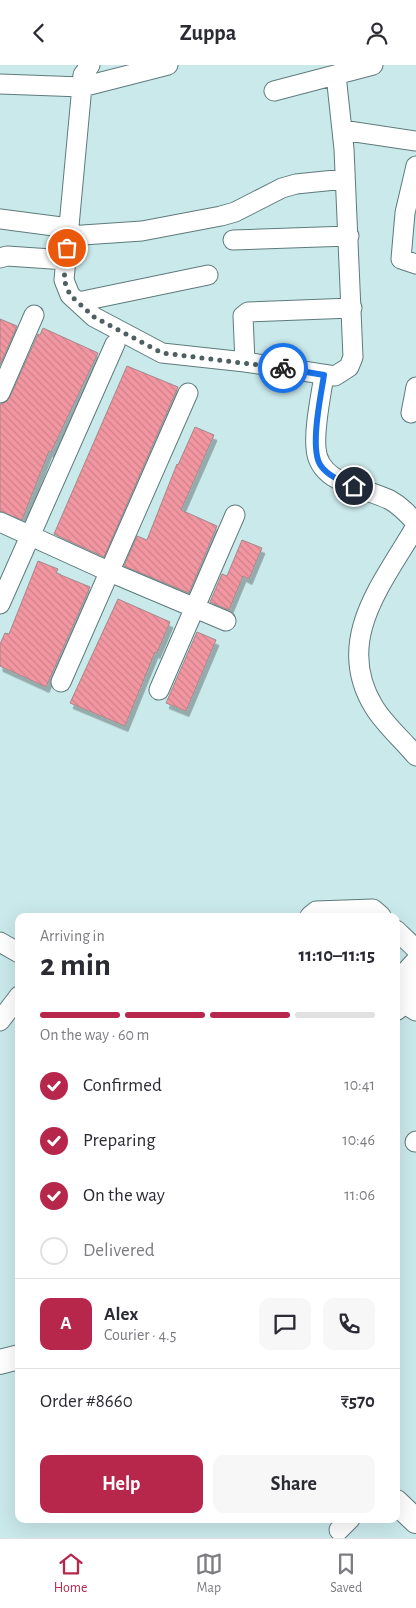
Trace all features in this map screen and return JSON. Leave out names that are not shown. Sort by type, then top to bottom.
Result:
[{"type":"street","points":[[90,65],[83,75],[68,232],[64,280],[70,295],[94,317],[162,353],[245,362],[335,376],[349,367],[353,357],[345,179],[336,75]]},
{"type":"street","points":[[0,84],[82,87],[168,65]]},
{"type":"street","points":[[274,91],[373,65]]},
{"type":"street","points":[[342,130],[416,141]]},
{"type":"street","points":[[416,166],[405,213],[401,259],[416,264]]},
{"type":"street","points":[[0,219],[68,232],[142,231],[235,212],[296,184],[345,179]]},
{"type":"street","points":[[233,240],[348,237]]},
{"type":"street","points":[[0,258],[6,256],[66,260]]},
{"type":"street","points":[[78,302],[208,275]]},
{"type":"street","points":[[245,362],[242,324],[243,317],[248,312],[352,308]]},
{"type":"street","points":[[0,393],[34,315]]},
{"type":"street","points":[[0,604],[115,345]]},
{"type":"street","points":[[324,375],[316,448],[320,465],[335,478],[390,500],[402,509],[416,525],[367,611],[360,632],[357,657],[364,686],[374,707],[416,756]]},
{"type":"street","points":[[411,413],[416,387]]},
{"type":"street","points":[[61,682],[188,393]]},
{"type":"street","points":[[159,690],[235,515]]},
{"type":"street","points":[[0,522],[110,572],[226,621]]},
{"type":"street","points":[[314,913],[316,911],[373,909],[378,913]]},
{"type":"street","points":[[400,934],[416,949]]},
{"type":"street","points":[[0,942],[15,951]]},
{"type":"street","points":[[405,999],[416,964]]},
{"type":"street","points":[[0,1021],[15,1001]]},
{"type":"street","points":[[0,1349],[15,1346]]},
{"type":"street","points":[[0,1362],[15,1358]]},
{"type":"street","points":[[400,1506],[416,1521]]},
{"type":"street","points":[[399,1523],[415,1538]]},
{"type":"building","points":[[0,319],[17,326],[0,365]]},
{"type":"building","points":[[43,328],[98,353],[51,452],[49,451],[22,520],[0,511],[0,404],[6,402],[10,397],[38,334],[40,335]]},
{"type":"building","points":[[127,366],[178,387],[104,557],[54,534]]},
{"type":"building","points":[[195,427],[214,435],[181,510],[217,526],[189,593],[124,566],[137,536],[147,540],[177,464]]},
{"type":"building","points":[[242,540],[262,548],[249,579],[243,576],[229,610],[210,602],[222,574],[227,576]]},
{"type":"building","points":[[38,561],[58,569],[56,573],[90,587],[46,687],[0,666],[0,644],[5,633],[9,634]]},
{"type":"building","points":[[118,599],[170,622],[157,653],[155,652],[125,726],[70,703]]},
{"type":"building","points":[[197,632],[216,640],[186,711],[166,703]]},
{"type":"way so far","points":[[67,248],[64,280],[70,295],[94,317],[162,353],[283,368]]},
{"type":"route","points":[[283,368],[324,375],[316,448],[320,465],[335,478],[354,486]]}]
